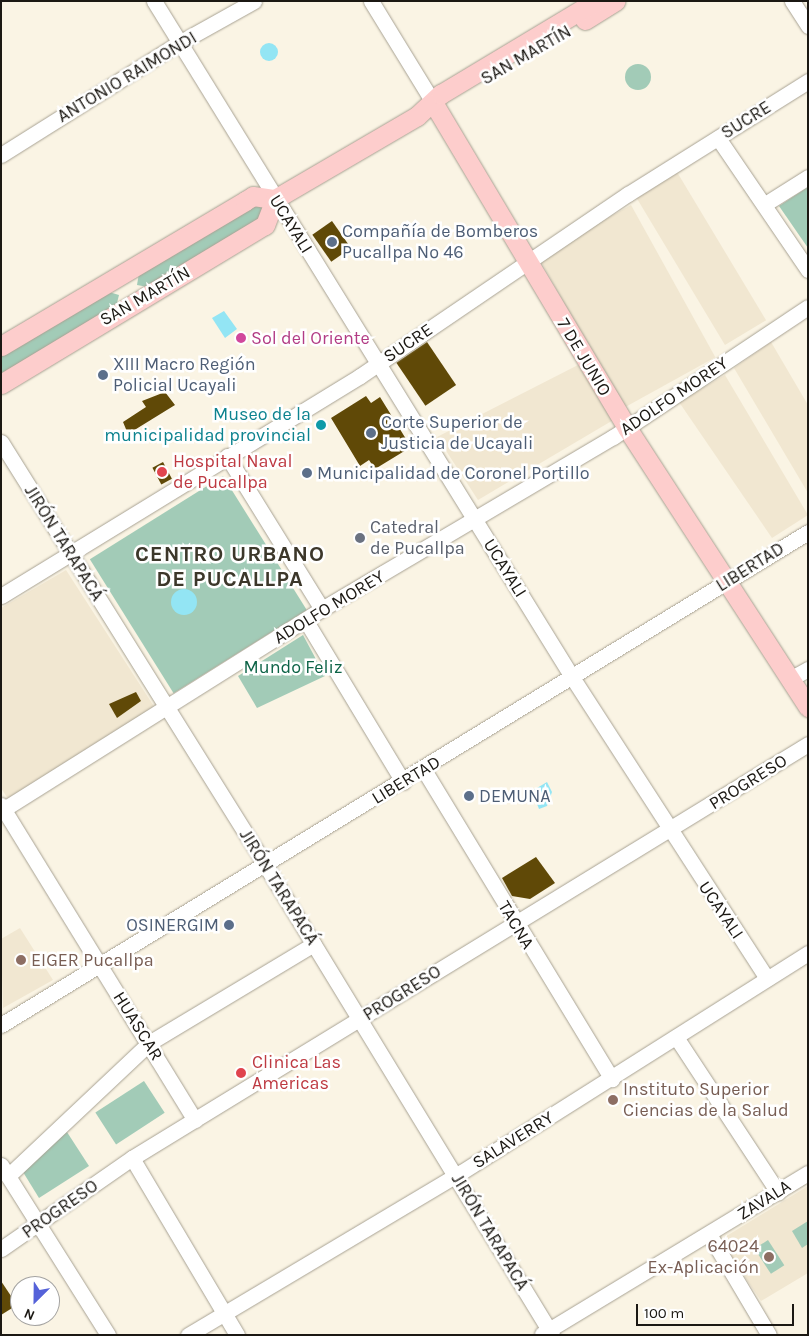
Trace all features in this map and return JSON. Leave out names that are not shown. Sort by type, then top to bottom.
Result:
[{"type":"main road","name":"SAN MARTÍN","points":[[1,384],[265,225],[276,199],[434,104],[441,94],[589,6],[616,1]]},
{"type":"main road","name":"7 DE JUNIO","points":[[434,104],[627,428],[808,707]]},
{"type":"main road","name":"SAN MARTÍN","points":[[1,346],[253,196],[276,199]]},
{"type":"street","name":"UCAYALI","points":[[154,1],[669,832],[767,979]]},
{"type":"street","name":"ANTONIO RAIMONDI","points":[[1,155],[179,43],[254,1]]},
{"type":"street","name":"7 DE JUNIO","points":[[371,1],[434,104]]},
{"type":"street","points":[[792,1],[808,26]]},
{"type":"street","name":"SUCRE","points":[[1,596],[379,362],[527,263],[808,81]]},
{"type":"street","points":[[718,138],[765,204],[808,270]]},
{"type":"street","points":[[765,204],[808,177]]},
{"type":"street","name":"ADOLFO MOREY","points":[[2,808],[306,621],[322,609],[627,428],[808,307]]},
{"type":"street","name":"JIRÓN TARAPACÁ","points":[[1,442],[266,866],[456,1175],[547,1333]]},
{"type":"street","points":[[227,456],[322,609]]},
{"type":"street","name":"LIBERTAD","points":[[1,1025],[424,770],[808,532]]},
{"type":"street","points":[[306,621],[403,782]]},
{"type":"street","points":[[790,679],[808,669]]},
{"type":"street","name":"PROGRESO","points":[[1,1249],[132,1158],[669,832],[808,744]]},
{"type":"street","name":"TACNA","points":[[424,770],[515,924],[612,1079]]},
{"type":"street","name":"HUASCAR","points":[[2,808],[149,1042],[195,1120]]},
{"type":"street","points":[[108,1335],[5,1170],[149,1042],[314,944]]},
{"type":"street","name":"SALAVERRY","points":[[188,1335],[456,1175],[612,1079],[808,953]]},
{"type":"street","points":[[676,1037],[778,1192]]},
{"type":"street","points":[[132,1158],[237,1335]]},
{"type":"street","name":"ZAVALA","points":[[547,1333],[808,1173]]},
{"type":"street","points":[[709,1234],[769,1335]]},
{"type":"shaded area","points":[[677,172],[766,320],[725,345],[636,197]]},
{"type":"shaded area","points":[[631,205],[715,357],[623,409],[538,256]]},
{"type":"shaded area","points":[[771,342],[808,405],[808,493],[734,368]]},
{"type":"shaded area","points":[[578,365],[615,419],[478,500],[437,437]]},
{"type":"shaded area","points":[[725,375],[808,515],[772,538],[679,402]]},
{"type":"shaded area","points":[[66,570],[155,708],[8,799],[1,788],[1,608]]},
{"type":"shaded area","name":"EIGER Pucallpa","points":[[20,928],[53,980],[3,1008],[1,939]]},
{"type":"shaded area","name":"64024 Ex-Aplicación","points":[[808,1186],[808,1273],[761,1301],[720,1240]]},
{"type":"green space","points":[[638,64],[647,68],[651,77],[647,86],[638,90],[629,86],[625,77],[629,68]]},
{"type":"green space","points":[[808,187],[808,248],[779,206]]},
{"type":"green space","points":[[252,200],[263,208],[263,219],[153,288],[137,285],[139,273]]},
{"type":"green space","points":[[102,290],[119,295],[117,303],[1,378],[1,353]]},
{"type":"green space","points":[[223,476],[307,610],[174,693],[90,559]]},
{"type":"green space","name":"Mundo Feliz","points":[[303,635],[325,676],[257,708],[238,676]]},
{"type":"green space","points":[[144,1081],[165,1113],[116,1144],[95,1113]]},
{"type":"green space","points":[[65,1129],[89,1166],[39,1198],[23,1172]]},
{"type":"green space","points":[[808,1221],[808,1244],[802,1248],[792,1231]]},
{"type":"green space","points":[[768,1240],[784,1265],[771,1274],[755,1249]]},
{"type":"water","points":[[265,43],[273,43],[278,48],[276,59],[265,61],[260,56],[260,48]]},
{"type":"water","points":[[224,311],[237,329],[225,338],[212,318]]},
{"type":"water","points":[[184,589],[193,593],[197,602],[193,611],[184,615],[175,611],[171,602],[175,593]]},
{"type":"water","points":[[547,782],[552,792],[547,806],[539,809],[532,791]]},
{"type":"building","name":"Compañía de Bomberos Pucallpa Nº 46","points":[[332,221],[351,248],[331,262],[312,235]]},
{"type":"building","points":[[427,342],[456,385],[425,406],[396,363]]},
{"type":"building","points":[[165,392],[175,405],[128,434],[123,422],[146,407],[142,401]]},
{"type":"building","name":"Corte Superior de Justicia de Ucayali","points":[[366,396],[371,403],[380,397],[411,447],[375,469],[369,460],[360,466],[331,418]]},
{"type":"building","name":"Hospital Naval de Pucallpa","points":[[163,462],[172,479],[161,484],[152,468]]},
{"type":"building","points":[[136,692],[141,701],[117,718],[109,704]]},
{"type":"building","points":[[536,857],[555,883],[530,899],[512,896],[502,878]]},
{"type":"building","points":[[1,1281],[10,1294],[10,1309],[1,1315]]},
{"type":"place","name":"Compañía de Bomberos Pucallpa Nº 46","points":[[332,242]]},
{"type":"place","name":"Sol del Oriente","points":[[241,338]]},
{"type":"place","name":"XIII Macro Región Policial Ucayali","points":[[103,375]]},
{"type":"place","name":"Museo de la municipalidad provincial","points":[[321,425]]},
{"type":"place","name":"Corte Superior de Justicia de Ucayali","points":[[371,433]]},
{"type":"place","name":"Hospital Naval de Pucallpa","points":[[162,472]]},
{"type":"place","name":"Municipalidad de Coronel Portillo","points":[[307,473]]},
{"type":"place","name":"Catedral de Pucallpa","points":[[360,538]]},
{"type":"place","name":"DEMUNA","points":[[469,796]]},
{"type":"place","name":"OSINERGIM","points":[[229,925]]},
{"type":"place","name":"EIGER Pucallpa","points":[[21,960]]},
{"type":"place","name":"Clinica Las Americas","points":[[241,1073]]},
{"type":"place","name":"Instituto Superior Ciencias de la Salud","points":[[613,1100]]},
{"type":"place","name":"64024 Ex-Aplicación","points":[[769,1257]]},
{"type":"district","name":"CENTRO URBANO DE PUCALLPA","points":[[230,566]]}]
